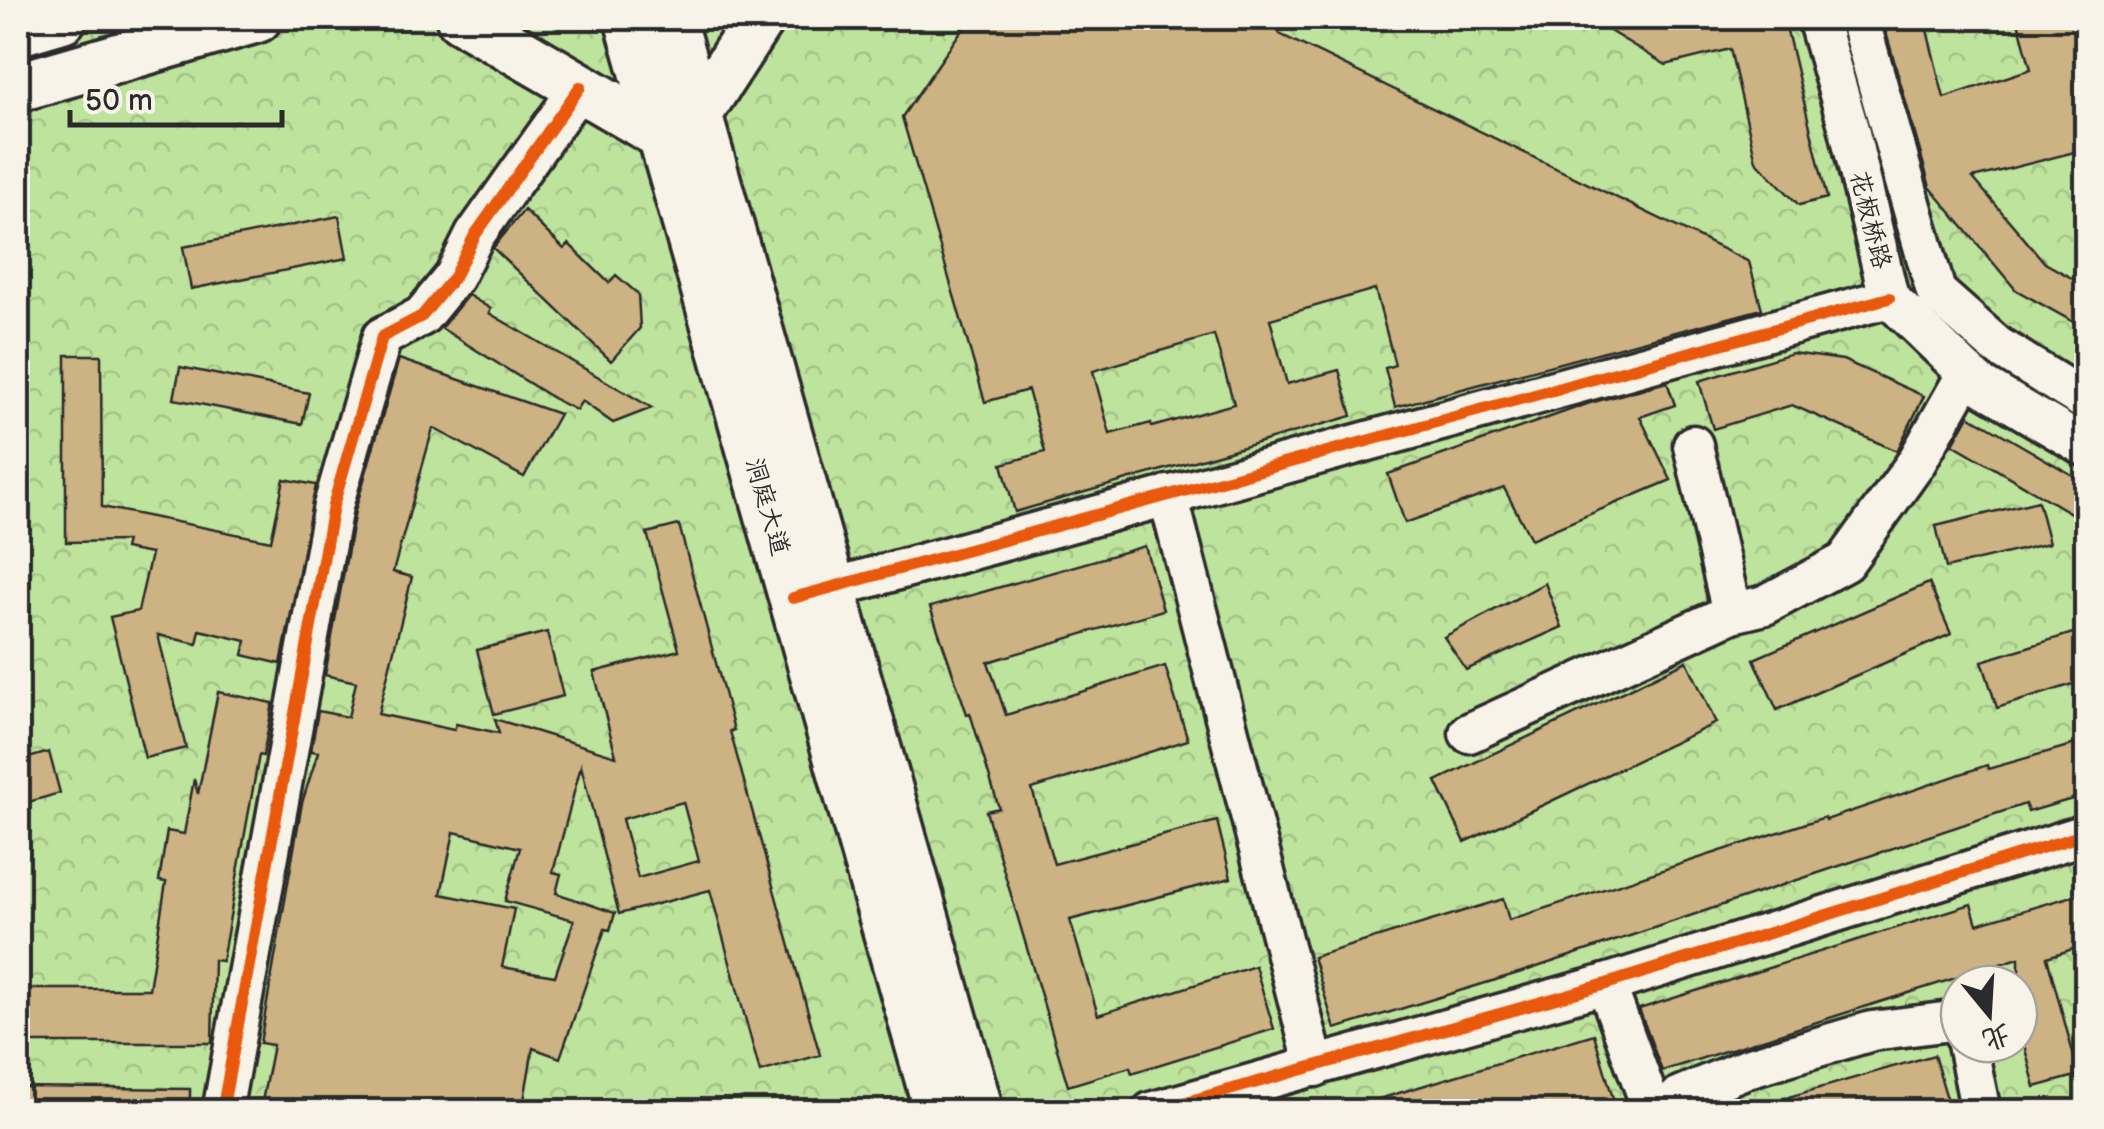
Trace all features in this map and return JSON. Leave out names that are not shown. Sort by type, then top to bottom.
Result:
[{"type":"main road","points":[[18,30],[62,18]]},
{"type":"main road","points":[[18,87],[256,18]]},
{"type":"main road","points":[[462,18],[580,87],[680,124],[760,18]]},
{"type":"main road","name":"洞庭大道","points":[[629,18],[680,124],[812,593],[939,1112]]},
{"type":"main road","name":"洞庭大道","points":[[670,18],[680,124]]},
{"type":"main road","name":"洞庭大道","points":[[812,593],[978,1112]]},
{"type":"street","name":"花板桥路","points":[[1817,18],[1889,298],[1976,382],[2086,446]]},
{"type":"street","name":"花板桥路","points":[[1859,18],[1936,292],[1996,346],[2086,401]]},
{"type":"street","points":[[222,1112],[332,506],[382,337],[422,316],[454,277],[476,235],[580,87]]},
{"type":"street","points":[[812,593],[1889,298]]},
{"type":"street","points":[[1470,733],[1732,613],[1765,605],[1845,562],[1916,463],[1967,373]]},
{"type":"street","points":[[1694,445],[1732,613]]},
{"type":"street","points":[[1168,495],[1315,1067]]},
{"type":"street","points":[[1151,1112],[1606,984],[2086,834]]},
{"type":"street","points":[[1606,984],[1653,1112]]},
{"type":"street","points":[[1680,1112],[1680,1096],[1747,1068],[1872,1031],[1939,1023]]},
{"type":"street","points":[[1971,1064],[1981,1112]]},
{"type":"green space","points":[[18,18],[2086,18],[2086,1111],[18,1111]]},
{"type":"building","points":[[970,18],[1275,18],[1280,34],[1749,262],[1762,309],[1395,407],[1385,368],[1395,365],[1375,289],[1270,319],[1287,384],[1339,370],[1352,416],[1015,512],[1002,464],[1045,452],[1028,390],[985,402],[902,117]],"holes":[[[1214,335],[1234,404],[1152,427],[1151,423],[1110,434],[1093,371]]]},
{"type":"building","points":[[1588,18],[1784,18],[1827,198],[1799,205],[1756,161],[1730,49],[1666,65]]},
{"type":"building","points":[[1882,18],[1924,18],[1944,98],[2031,69],[2017,18],[2086,18],[2086,149],[1973,178],[2045,263],[2086,286],[2086,329],[2016,290],[1930,187]]},
{"type":"building","points":[[524,210],[564,249],[569,244],[609,283],[616,275],[638,294],[640,328],[611,361],[493,248]]},
{"type":"building","points":[[339,216],[347,258],[191,289],[183,247]]},
{"type":"building","points":[[468,295],[491,309],[489,313],[652,408],[613,423],[582,401],[576,410],[556,400],[441,328]]},
{"type":"building","points":[[1792,353],[1843,360],[1924,396],[1897,451],[1792,405],[1713,429],[1699,381]]},
{"type":"building","points":[[66,355],[101,355],[102,507],[271,541],[284,479],[316,485],[281,664],[243,655],[246,641],[200,630],[197,644],[158,635],[186,748],[145,758],[110,617],[138,611],[151,554],[124,549],[126,541],[66,542]]},
{"type":"building","points":[[399,359],[559,414],[524,477],[433,428],[393,572],[412,577],[378,714],[454,730],[456,724],[499,733],[495,719],[616,756],[594,672],[679,650],[647,533],[679,525],[734,730],[730,731],[820,1055],[760,1072],[710,890],[619,914],[581,766],[553,872],[561,874],[556,893],[615,913],[610,930],[605,929],[560,1058],[533,1048],[522,1112],[260,1112],[273,1045],[260,1043],[302,803],[318,752],[311,751],[318,711],[348,717],[356,682],[325,675],[355,511]],"holes":[[[683,802],[699,861],[638,878],[622,819]],[[454,832],[520,848],[505,901],[574,920],[555,976],[502,967],[514,909],[441,894]]]},
{"type":"building","points":[[180,367],[309,393],[302,424],[174,399]]},
{"type":"building","points":[[1667,382],[1675,405],[1640,417],[1671,480],[1531,539],[1504,488],[1405,523],[1388,474],[1590,403]]},
{"type":"building","points":[[1969,415],[2086,483],[2086,522],[1953,444]]},
{"type":"building","points":[[2038,501],[2049,543],[1946,568],[1936,526]]},
{"type":"building","points":[[1145,546],[1163,610],[988,662],[1006,715],[1165,666],[1188,740],[1032,789],[1054,864],[1217,821],[1231,878],[1070,920],[1098,1015],[1255,966],[1274,1029],[1132,1073],[1130,1067],[1068,1086],[986,811],[999,808],[970,713],[967,714],[930,607]]},
{"type":"building","points":[[1545,583],[1562,627],[1466,670],[1444,637]]},
{"type":"building","points":[[1929,583],[1951,634],[1777,710],[1754,659]]},
{"type":"building","points":[[2086,629],[2086,680],[1997,708],[1982,661]]},
{"type":"building","points":[[547,632],[563,696],[494,714],[477,650]]},
{"type":"building","points":[[1687,661],[1716,723],[1465,842],[1436,781]]},
{"type":"building","points":[[218,692],[273,703],[263,756],[259,755],[222,961],[214,960],[212,1043],[18,1043],[18,989],[149,989],[166,882],[159,881],[167,831],[184,834],[194,779],[198,794]]},
{"type":"building","points":[[2086,741],[2086,795],[2028,812],[2025,804],[1525,971],[1335,1029],[1313,957],[1503,899],[1509,920],[1987,765],[1988,769]]},
{"type":"building","points":[[49,752],[60,793],[18,805],[18,761]]},
{"type":"building","points":[[2086,892],[2086,945],[2047,957],[2079,1075],[2035,1087],[2029,1064],[2039,1064],[2039,964],[2019,964],[2019,958],[2000,964],[1939,964],[1939,983],[1662,1071],[1639,1009],[1971,904],[1977,924]]},
{"type":"building","points":[[1594,1034],[1617,1112],[1357,1112],[1356,1106]]},
{"type":"building","points":[[1934,1055],[1951,1112],[1762,1112],[1761,1105]]},
{"type":"building","points":[[18,1087],[190,1089],[190,1112],[18,1112]]},
{"type":"cycle path","points":[[222,1112],[333,506],[382,337],[422,316],[454,277],[475,235],[580,87]]},
{"type":"cycle path","points":[[793,598],[1889,298]]},
{"type":"cycle path","points":[[1151,1112],[1606,984],[2086,834]]}]
